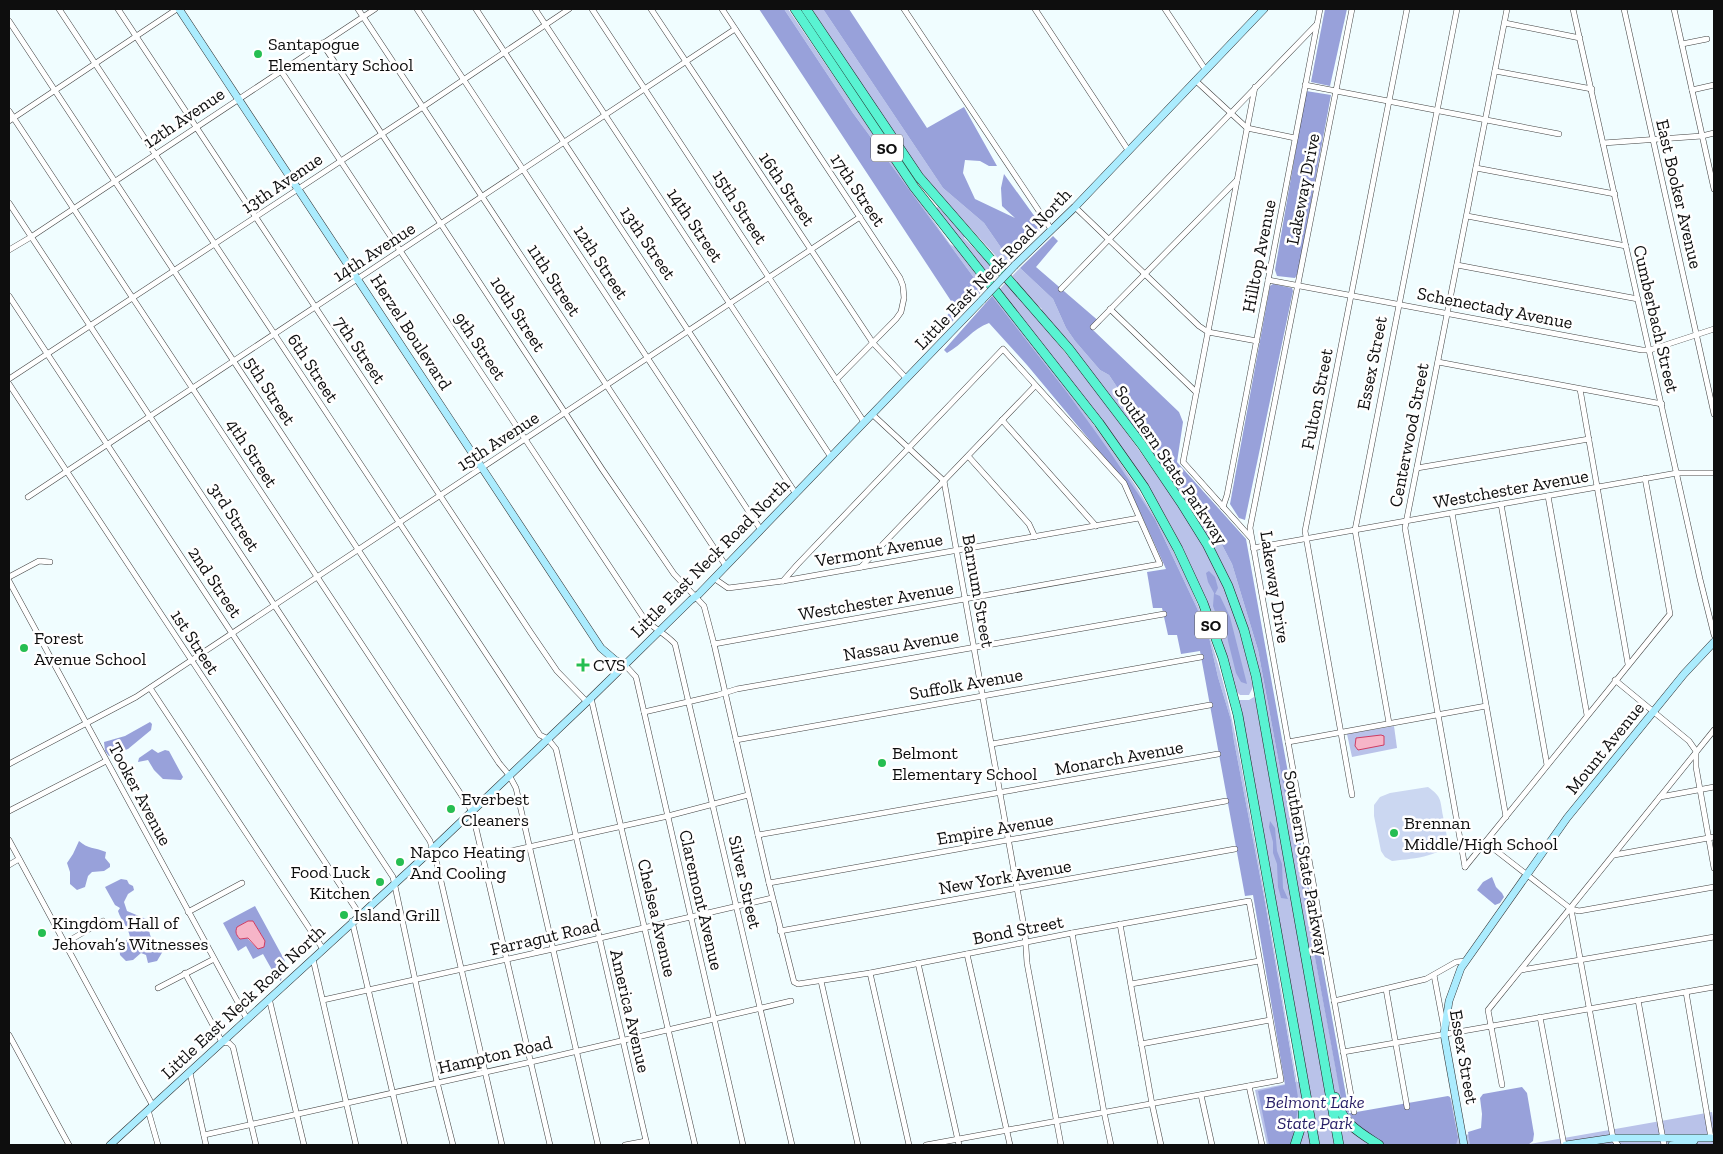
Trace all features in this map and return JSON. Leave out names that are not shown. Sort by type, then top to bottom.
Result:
[{"type":"highway","name":"Southern State Parkway","points":[[796,9],[914,186],[1113,442],[1150,497],[1186,565],[1217,641],[1238,716],[1315,1145]]},
{"type":"highway","name":"Southern State Parkway","points":[[806,9],[919,177],[1038,312],[1113,406],[1198,528],[1218,565],[1239,614],[1253,664],[1339,1145]]},
{"type":"highway","points":[[1325,1065],[1343,1117],[1353,1128],[1379,1145]]},
{"type":"highway","points":[[1296,1145],[1304,1116],[1302,1070]]},
{"type":"main road","name":"Herzel Boulevard","points":[[178,9],[601,648],[615,660],[625,664]]},
{"type":"main road","name":"Little East Neck Road North","points":[[110,1145],[394,885],[715,579],[1015,265],[1075,207],[1264,9]]},
{"type":"main road","name":"Mount Avenue","points":[[1444,1034],[1449,1001],[1457,978],[1466,961],[1568,818],[1684,674],[1714,642]]},
{"type":"main road","name":"Essex Street","points":[[1444,1034],[1465,1143]]},
{"type":"main road","points":[[1565,1145],[1613,1138],[1663,1142],[1713,1138]]},
{"type":"main road","points":[[1672,1145],[1713,1138]]},
{"type":"street","name":"6th Street","points":[[59,9],[540,735],[548,739]]},
{"type":"street","name":"7th Street","points":[[118,9],[557,671],[589,700]]},
{"type":"street","points":[[11,120],[178,9]]},
{"type":"street","name":"11th Street","points":[[358,9],[726,566]]},
{"type":"street","name":"12th Avenue","points":[[9,250],[375,9]]},
{"type":"street","name":"12th Street","points":[[417,9],[761,530]]},
{"type":"street","name":"13th Street","points":[[476,9],[796,494]]},
{"type":"street","name":"14th Street","points":[[535,9],[831,457]]},
{"type":"street","name":"13th Avenue","points":[[9,379],[569,9]]},
{"type":"street","name":"15th Street","points":[[592,9],[864,422]]},
{"type":"street","name":"16th Street","points":[[651,9],[872,344],[907,379]]},
{"type":"street","name":"17th Street","points":[[722,9],[900,278],[904,292],[901,312],[836,380]]},
{"type":"street","points":[[904,9],[1051,229]]},
{"type":"street","points":[[1035,9],[1128,150]]},
{"type":"street","points":[[1165,9],[1205,70]]},
{"type":"street","name":"Hilltop Avenue","points":[[1223,507],[1320,9]]},
{"type":"street","name":"Lakeway Drive","points":[[1352,9],[1250,528],[1354,1112]]},
{"type":"street","name":"Fulton Street","points":[[1352,794],[1308,545],[1305,538],[1407,9]]},
{"type":"street","name":"Essex Street","points":[[1389,723],[1355,530],[1457,9]]},
{"type":"street","name":"Centerwood Street","points":[[1486,842],[1465,868],[1405,528],[1507,9]]},
{"type":"street","name":"Cumberbach Street","points":[[1574,9],[1714,635]]},
{"type":"street","name":"East Booker Avenue","points":[[1624,9],[1714,414]]},
{"type":"street","points":[[1674,9],[1714,189]]},
{"type":"street","name":"5th Street","points":[[9,21],[516,788],[598,1145]]},
{"type":"street","points":[[1505,23],[1580,38]]},
{"type":"street","points":[[1061,289],[1317,24]]},
{"type":"street","name":"14th Avenue","points":[[28,497],[735,28]]},
{"type":"street","points":[[1682,44],[1707,38]]},
{"type":"street","name":"10th Street","points":[[322,43],[674,574],[704,606],[772,898],[794,982]]},
{"type":"street","name":"9th Street","points":[[281,71],[645,620],[659,632]]},
{"type":"street","points":[[1495,71],[1592,89]]},
{"type":"street","points":[[1195,80],[1247,128],[1295,138]]},
{"type":"street","points":[[1305,85],[1559,134]]},
{"type":"street","points":[[1692,90],[1714,85]]},
{"type":"street","points":[[1251,538],[1183,462],[1255,87]]},
{"type":"street","name":"4th Street","points":[[9,111],[11,120],[73,208],[472,811],[550,1145]]},
{"type":"street","points":[[1604,143],[1714,134]]},
{"type":"street","points":[[1476,168],[1615,194]]},
{"type":"street","points":[[1093,327],[1237,179]]},
{"type":"street","name":"3rd Street","points":[[9,203],[430,841],[502,1145]]},
{"type":"street","points":[[1075,207],[1199,326],[1208,332],[1256,341]]},
{"type":"street","points":[[1467,216],[1626,246]]},
{"type":"street","name":"15th Avenue","points":[[9,764],[136,697],[608,386],[860,217]]},
{"type":"street","points":[[1457,264],[1638,299]]},
{"type":"street","name":"Schenectady Avenue","points":[[1268,280],[1448,312],[1642,350],[1650,350],[1714,330]]},
{"type":"street","name":"2nd Street","points":[[9,296],[392,876],[453,1145]]},
{"type":"street","points":[[1110,309],[1196,392]]},
{"type":"street","points":[[783,581],[907,448],[1003,349],[1124,483],[1140,518]]},
{"type":"street","points":[[1438,362],[1662,404]]},
{"type":"street","name":"1st Street","points":[[9,384],[360,915]]},
{"type":"street","points":[[861,567],[1035,386]]},
{"type":"street","points":[[1580,389],[1628,664]]},
{"type":"street","points":[[872,414],[944,481]]},
{"type":"street","points":[[1002,420],[1096,526]]},
{"type":"street","points":[[1417,468],[1589,439]]},
{"type":"street","points":[[968,456],[1028,524],[1035,536]]},
{"type":"street","name":"Westchester Avenue","points":[[1253,548],[1645,478],[1677,473],[1714,473]]},
{"type":"street","points":[[1645,478],[1670,614],[1486,842],[1571,909],[1579,911],[1714,887]]},
{"type":"street","name":"Barnum Street","points":[[944,481],[1009,840],[1026,942],[1027,963],[1060,1145]]},
{"type":"street","points":[[1548,496],[1587,715]]},
{"type":"street","points":[[1501,504],[1547,765]]},
{"type":"street","points":[[1452,513],[1506,817]]},
{"type":"street","name":"Westchester Avenue","points":[[714,644],[1160,564],[1140,518]]},
{"type":"street","name":"Vermont Avenue","points":[[715,579],[728,588],[783,581],[1140,518]]},
{"type":"street","points":[[9,577],[38,561],[50,562]]},
{"type":"street","name":"Tooker Avenue","points":[[9,581],[247,1019]]},
{"type":"street","name":"Nassau Avenue","points":[[644,712],[690,702],[736,688],[1164,614]]},
{"type":"street","name":"Silver Street","points":[[659,632],[668,636],[675,644],[792,1145]]},
{"type":"street","name":"Suffolk Avenue","points":[[736,740],[1201,657]]},
{"type":"street","name":"Claremont Avenue","points":[[625,664],[636,677],[744,1145]]},
{"type":"street","points":[[1615,680],[1689,741],[1696,751],[1696,767],[1700,790],[1712,838],[1714,868]]},
{"type":"street","points":[[150,688],[323,949]]},
{"type":"street","name":"Chelsea Avenue","points":[[589,700],[622,826],[695,1145]]},
{"type":"street","points":[[992,744],[1210,705]]},
{"type":"street","points":[[1288,742],[1486,706]]},
{"type":"street","points":[[1502,1085],[1488,1010],[1714,730]]},
{"type":"street","points":[[1708,738],[1714,737]]},
{"type":"street","name":"America Avenue","points":[[548,739],[556,749],[647,1143]]},
{"type":"street","name":"Monarch Avenue","points":[[758,835],[1218,754]]},
{"type":"street","points":[[9,811],[106,761]]},
{"type":"street","points":[[1660,797],[1714,787]]},
{"type":"street","points":[[483,857],[668,816],[748,795]]},
{"type":"street","name":"Empire Avenue","points":[[769,883],[1226,801]]},
{"type":"street","points":[[1613,855],[1712,838]]},
{"type":"street","points":[[9,840],[151,1108],[158,1145]]},
{"type":"street","name":"New York Avenue","points":[[780,931],[1235,849]]},
{"type":"street","points":[[9,865],[19,859]]},
{"type":"street","points":[[188,912],[242,883]]},
{"type":"street","name":"Farragut Road","points":[[323,1000],[553,950],[772,898]]},
{"type":"street","name":"Bond Street","points":[[794,982],[798,984],[870,973],[1072,933],[1249,901],[1260,960]]},
{"type":"street","points":[[1571,909],[1613,1138],[1618,1145]]},
{"type":"street","points":[[64,943],[103,921]]},
{"type":"street","points":[[352,922],[405,1145]]},
{"type":"street","points":[[1120,924],[1161,1145]]},
{"type":"street","points":[[1072,933],[1111,1145]]},
{"type":"street","points":[[1520,970],[1714,937]]},
{"type":"street","points":[[967,954],[1010,1145]]},
{"type":"street","points":[[158,988],[214,959]]},
{"type":"street","points":[[312,959],[356,1145]]},
{"type":"street","points":[[926,1145],[958,1142],[1006,1130],[1281,1080],[1260,960],[1130,984]]},
{"type":"street","points":[[1334,1001],[1426,978],[1456,962],[1466,961]]},
{"type":"street","points":[[918,963],[958,1142]]},
{"type":"street","points":[[185,973],[222,1042],[229,1043],[233,1047],[256,1145]]},
{"type":"street","points":[[870,973],[909,1145]]},
{"type":"street","name":"Essex Street","points":[[1434,975],[1444,1034]]},
{"type":"street","points":[[821,981],[858,1145]]},
{"type":"street","points":[[1343,1052],[1714,987]]},
{"type":"street","points":[[1386,989],[1407,1107]]},
{"type":"street","points":[[1686,992],[1713,1138]]},
{"type":"street","points":[[270,998],[304,1145]]},
{"type":"street","points":[[1638,1000],[1663,1142]]},
{"type":"street","name":"Hampton Road","points":[[204,1135],[531,1062],[791,1001]]},
{"type":"street","points":[[1540,1018],[1565,1145]]},
{"type":"street","points":[[1142,1044],[1270,1020]]},
{"type":"street","points":[[9,1035],[69,1145]]},
{"type":"street","points":[[190,1073],[206,1145]]},
{"type":"street","points":[[1249,1086],[1262,1145]]},
{"type":"street","points":[[1201,1095],[1212,1145]]},
{"type":"street","points":[[626,1145],[647,1143]]},
{"type":"green space","points":[[784,9],[788,9],[950,244],[956,248],[986,287],[983,290],[853,113]]},
{"type":"green space","points":[[812,9],[823,9],[943,188],[984,223],[1004,252],[1012,255],[1014,258],[1006,267],[929,183],[900,143]]},
{"type":"green space","points":[[938,207],[965,236],[964,238],[999,274],[992,281],[971,252],[934,209]]},
{"type":"green space","name":"Belmont Lake State Park","points":[[1020,268],[1053,299],[1066,328],[1075,341],[1100,370],[1109,375],[1125,399],[1140,415],[1141,428],[1146,437],[1172,477],[1220,541],[1232,564],[1258,650],[1337,1075],[1350,1116],[1451,1098],[1458,1136],[1515,1127],[1518,1145],[1267,1145],[1255,1090],[1296,1082],[1231,720],[1218,677],[1209,637],[1155,519],[1067,392],[993,295],[1080,406],[1134,483],[1158,523],[1180,565],[1199,608],[1209,634],[1225,688],[1237,743],[1297,1082],[1307,1080],[1238,702],[1239,700],[1249,700],[1254,697],[1323,1077],[1332,1076],[1263,694],[1245,619],[1213,546],[1184,501],[1042,309],[1012,276]]},
{"type":"green space","points":[[1006,282],[1100,397],[1178,506],[1202,543],[1222,583],[1238,627],[1253,687],[1249,695],[1240,695],[1236,691],[1190,563],[1164,514],[1127,455],[1106,426],[1020,314],[999,290]]},
{"type":"green space","points":[[1394,726],[1397,748],[1352,757],[1347,734]]},
{"type":"green space","points":[[1712,1112],[1714,1145],[1524,1145]]},
{"type":"shaded area","points":[[759,9],[784,9],[853,113],[983,290],[931,343],[924,340],[955,307]]},
{"type":"shaded area","points":[[823,9],[849,9],[927,128],[964,107],[997,166],[989,166],[980,161],[965,160],[963,173],[975,199],[1015,218],[1002,206],[1001,188],[1004,174],[1043,228],[1026,243],[1014,258],[1012,255],[1004,252],[984,223],[943,188]]},
{"type":"shaded area","points":[[1325,9],[1347,9],[1330,86],[1311,82]]},
{"type":"shaded area","points":[[1306,91],[1331,95],[1298,273],[1295,278],[1277,276],[1275,270]]},
{"type":"shaded area","points":[[1053,236],[1058,241],[1036,267],[1101,323],[1093,330],[1179,412],[1183,422],[1177,462],[1246,539],[1349,1112],[1345,1112],[1343,1109],[1258,650],[1232,564],[1220,541],[1172,477],[1146,437],[1141,428],[1140,415],[1125,399],[1109,375],[1100,370],[1075,341],[1066,328],[1053,299],[1020,268]]},
{"type":"shaded area","points":[[1273,284],[1292,288],[1293,291],[1245,520],[1239,518],[1230,504],[1270,286]]},
{"type":"shaded area","points":[[992,296],[1067,392],[1155,519],[1209,637],[1218,677],[1231,720],[1294,1072],[1299,1104],[1291,1145],[1269,1145],[1258,1091],[1285,1085],[1253,895],[1245,896],[1200,651],[1181,654],[1177,635],[1168,635],[1162,608],[1153,608],[1147,572],[1166,569],[1128,486],[1027,365],[989,323],[983,325],[947,353],[944,350]]},
{"type":"shaded area","points":[[1209,571],[1215,577],[1218,588],[1215,594],[1220,596],[1230,617],[1247,684],[1241,682],[1236,673],[1226,626],[1217,617],[1213,606],[1214,593],[1206,573]]},
{"type":"shaded area","points":[[150,722],[152,724],[151,730],[128,749],[109,756],[105,751],[104,742],[125,736]]},
{"type":"shaded area","points":[[1384,736],[1384,745],[1358,750],[1355,746],[1356,738]]},
{"type":"shaded area","points":[[152,749],[158,753],[165,750],[169,751],[183,777],[181,780],[163,779],[148,760],[138,762],[139,758]]},
{"type":"shaded area","points":[[1428,787],[1438,796],[1441,802],[1447,837],[1445,846],[1440,851],[1432,854],[1392,861],[1385,857],[1381,851],[1374,816],[1374,805],[1380,797],[1390,793]]},
{"type":"shaded area","points":[[1270,821],[1275,828],[1277,851],[1282,864],[1283,888],[1288,899],[1281,898],[1278,887],[1277,864],[1273,853],[1273,842],[1269,827]]},
{"type":"shaded area","points":[[79,841],[88,847],[106,852],[105,858],[110,867],[104,871],[92,872],[88,876],[85,887],[77,890],[70,884],[70,872],[67,863]]},
{"type":"shaded area","points":[[1492,877],[1496,887],[1504,897],[1500,903],[1495,905],[1477,890],[1483,882]]},
{"type":"shaded area","points":[[121,879],[127,880],[134,890],[128,894],[124,902],[127,911],[146,919],[152,942],[163,951],[157,961],[148,963],[146,955],[141,953],[133,960],[126,961],[120,955],[119,944],[130,937],[118,911],[120,908],[115,905],[105,887]]},
{"type":"shaded area","points":[[255,906],[285,961],[281,981],[276,977],[263,954],[253,959],[246,946],[238,951],[223,923]],"holes":[[[248,921],[253,921],[265,941],[258,949],[247,938],[240,939],[237,927]]]},
{"type":"shaded area","points":[[248,921],[253,921],[265,941],[264,947],[258,949],[248,938],[240,939],[238,936],[236,932],[237,927]]},
{"type":"shaded area","points":[[1522,1087],[1527,1093],[1534,1134],[1533,1141],[1528,1145],[1470,1145],[1468,1132],[1481,1128],[1480,1098],[1483,1094]]},
{"type":"shaded area","points":[[1450,1097],[1458,1138],[1456,1145],[1384,1145],[1371,1138],[1350,1121],[1345,1114]]},
{"type":"place","name":"Santapogue Elementary School","points":[[258,54]]},
{"type":"place","name":"Forest Avenue School","points":[[24,648]]},
{"type":"place","name":"CVS","points":[[583,665]]},
{"type":"place","name":"Belmont Elementary School","points":[[882,763]]},
{"type":"place","name":"Everbest Cleaners","points":[[451,809]]},
{"type":"place","name":"Brennan Middle/High School","points":[[1394,833]]},
{"type":"place","name":"Napco Heating And Cooling","points":[[400,862]]},
{"type":"place","name":"Food Luck Kitchen","points":[[380,882]]},
{"type":"place","name":"Island Grill","points":[[344,915]]},
{"type":"place","name":"Kingdom Hall of Jehovah’s Witnesses","points":[[42,933]]}]
